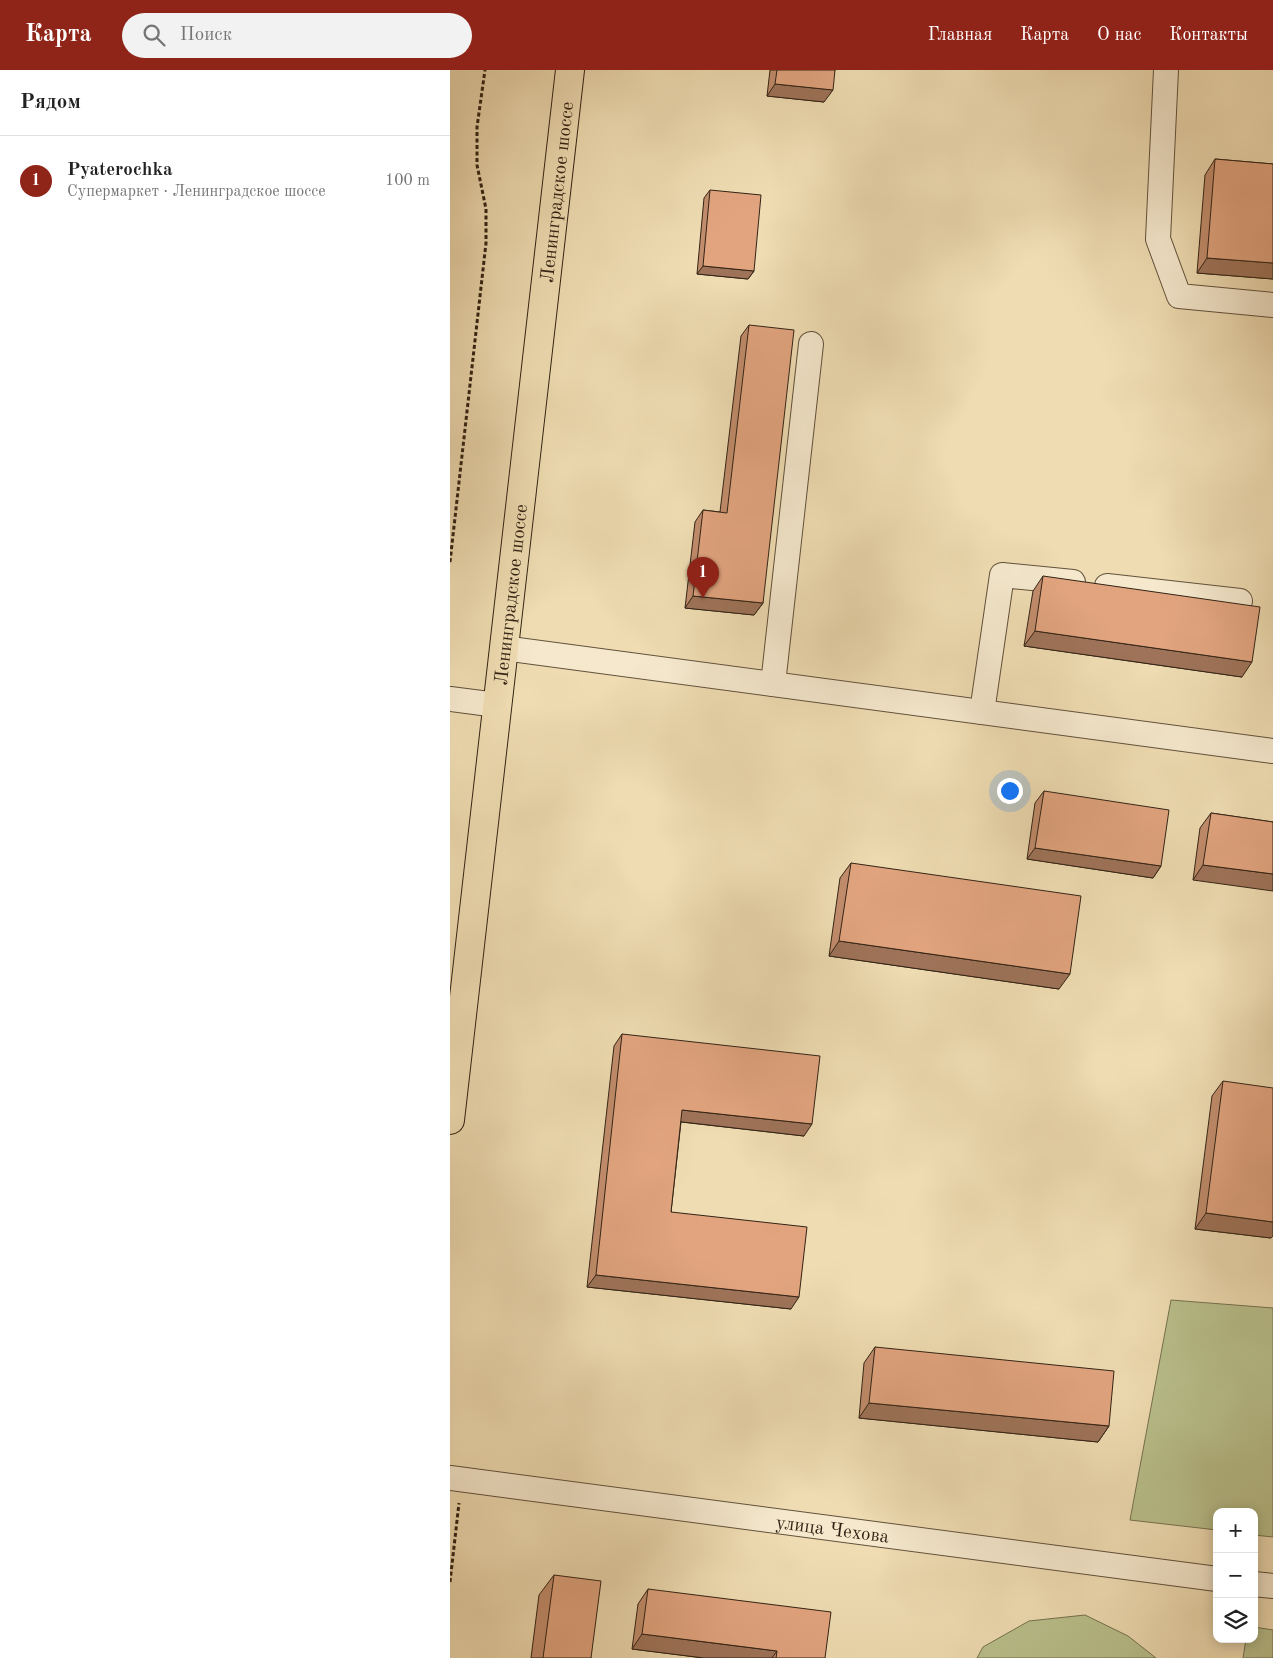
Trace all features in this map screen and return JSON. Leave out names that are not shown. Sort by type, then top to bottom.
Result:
[{"type":"main road","name":"Ленинградское шоссе","points":[[450,1120],[454,1055],[504,648],[570,70]]},
{"type":"street","points":[[1166,70],[1158,239],[1179,296],[1273,305]]},
{"type":"street","points":[[773,684],[812,344]]},
{"type":"street","points":[[982,712],[1002,575],[1240,601]]},
{"type":"street","points":[[504,648],[1273,751]]},
{"type":"street","points":[[450,699],[497,705]]},
{"type":"street","name":"улица Чехова","points":[[456,1479],[1213,1578]]},
{"type":"street","points":[[1258,1584],[1273,1586]]},
{"type":"path","points":[[450,562],[486,243],[486,209],[477,165],[477,127],[485,70]]},
{"type":"path","points":[[450,1582],[456,1479]]},
{"type":"green space","points":[[1171,1300],[1273,1308],[1273,1537],[1258,1535],[1258,1508],[1213,1508],[1213,1530],[1130,1520]]},
{"type":"green space","points":[[1085,1615],[1128,1636],[1156,1658],[977,1658],[983,1647],[1029,1621]]},
{"type":"green space","points":[[1258,1628],[1273,1630],[1273,1658],[1243,1658],[1245,1643],[1258,1643]]},
{"type":"building","points":[[777,70],[835,70],[833,90],[775,84]]},
{"type":"building","points":[[1215,159],[1273,164],[1273,263],[1207,258]]},
{"type":"building","points":[[710,190],[761,195],[754,271],[703,266]]},
{"type":"building","points":[[749,325],[794,330],[763,603],[693,596],[703,510],[727,513]]},
{"type":"building","points":[[1043,576],[1260,607],[1252,662],[1035,631]]},
{"type":"building","points":[[1044,791],[1169,810],[1161,866],[1035,848]]},
{"type":"building","points":[[1211,813],[1273,822],[1273,874],[1203,865]]},
{"type":"building","points":[[851,863],[1081,896],[1070,974],[839,941]]},
{"type":"building","points":[[622,1034],[820,1056],[812,1124],[682,1110],[671,1212],[807,1227],[799,1297],[596,1275]]},
{"type":"building","points":[[1223,1081],[1273,1088],[1273,1222],[1206,1213]]},
{"type":"building","points":[[875,1347],[1114,1371],[1109,1426],[869,1403]]},
{"type":"building","points":[[554,1575],[601,1581],[591,1658],[543,1658]]},
{"type":"building","points":[[648,1589],[831,1612],[825,1658],[776,1658],[777,1651],[642,1634]]},
{"type":"place","name":"Pyaterochka","points":[[703,598]]}]
